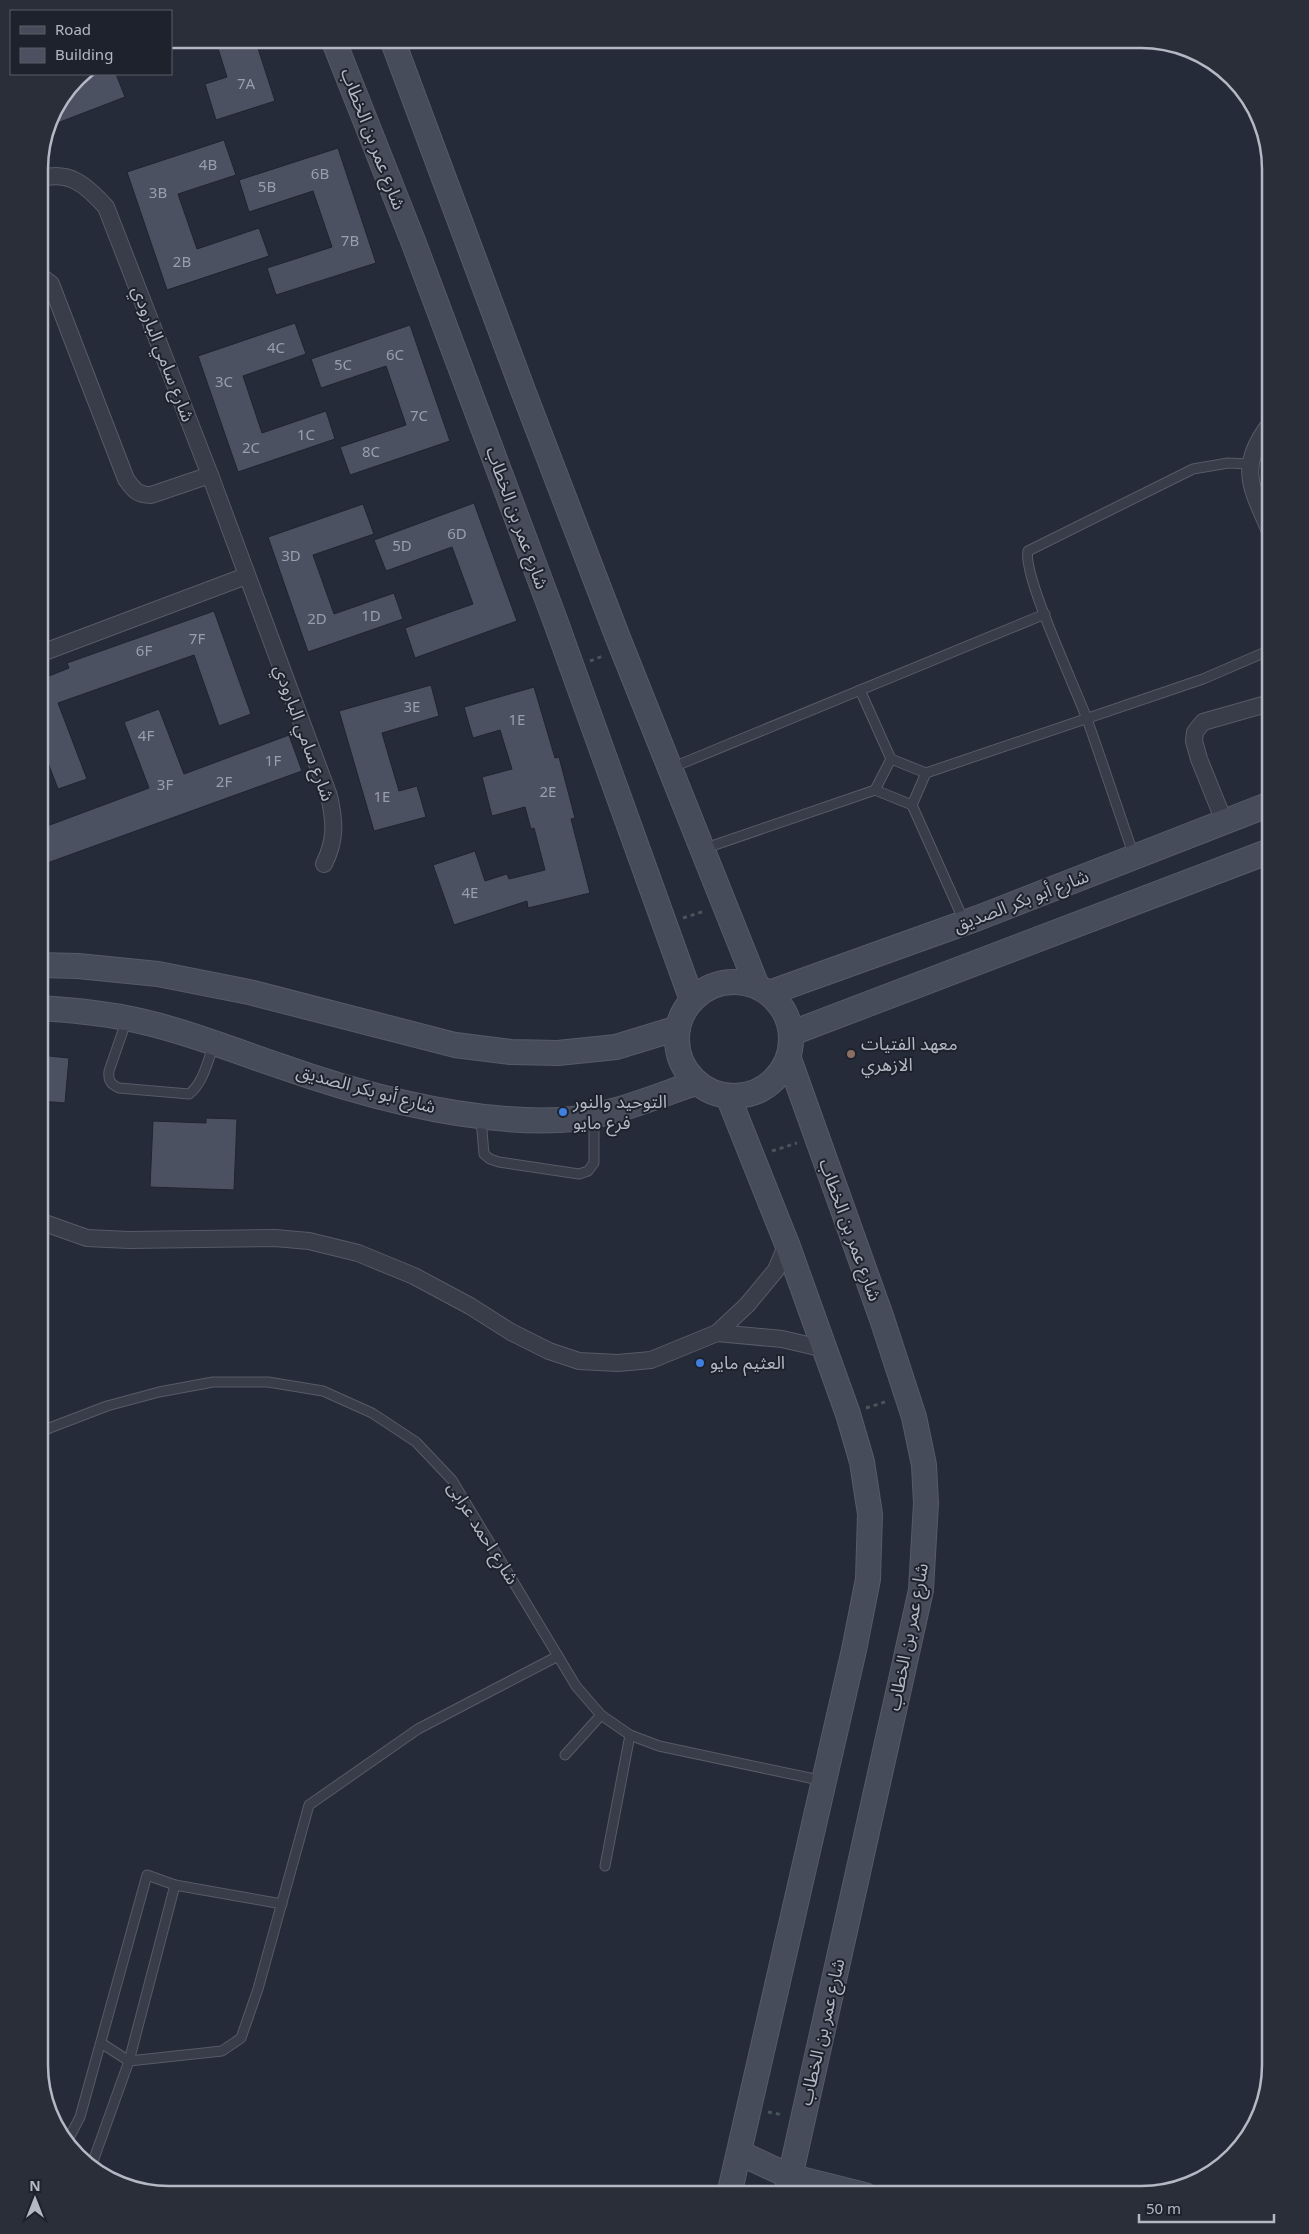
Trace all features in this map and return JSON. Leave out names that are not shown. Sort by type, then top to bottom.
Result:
[{"type":"street","name":"شارع عمر بن الخطاب","points":[[337,48],[468,386],[692,1000]]},
{"type":"street","points":[[395,48],[524,394],[622,649],[725,904],[763,989]]},
{"type":"street","name":"شارع سامي البارودي","points":[[48,179],[66,176],[89,188],[106,207],[210,475],[329,796],[335,835],[331,850],[324,864]]},
{"type":"street","points":[[48,282],[51,284],[126,478],[134,490],[142,495],[151,495],[210,475]]},
{"type":"street","points":[[1262,436],[1257,443],[1250,464],[1251,487],[1262,512]]},
{"type":"street","points":[[48,651],[246,576]]},
{"type":"street","points":[[1224,821],[1199,759],[1194,741],[1195,732],[1203,722],[1262,705]]},
{"type":"street","name":"شارع أبو بكر الصديق","points":[[763,989],[965,923],[1262,807]]},
{"type":"street","points":[[792,1033],[1262,854]]},
{"type":"street","points":[[48,965],[78,966],[158,974],[249,992],[456,1045],[511,1052],[558,1053],[616,1047],[678,1028]]},
{"type":"street","points":[[738,981],[763,989],[781,1004],[788,1018],[792,1033],[789,1059],[774,1082],[759,1092],[742,1096],[714,1093],[695,1083],[682,1063],[677,1046],[678,1028],[686,1008],[700,992],[718,983],[738,981]]},
{"type":"street","name":"شارع أبو بكر الصديق","points":[[48,1008],[79,1010],[128,1018],[216,1042],[281,1066],[344,1086],[421,1105],[480,1116],[562,1120],[632,1105],[695,1083]]},
{"type":"street","name":"شارع عمر بن الخطاب","points":[[788,2186],[920,1590],[926,1502],[924,1465],[914,1417],[789,1059]]},
{"type":"street","points":[[728,1096],[787,1244],[848,1414],[862,1462],[870,1514],[868,1580],[854,1650],[732,2186]]},
{"type":"street","points":[[48,1224],[87,1238],[129,1240],[276,1238],[309,1240],[350,1251],[414,1276],[470,1306],[511,1332],[549,1351],[579,1361],[618,1363],[652,1360],[717,1333],[747,1305],[776,1270],[787,1244]]},
{"type":"street","points":[[717,1333],[782,1339],[825,1349]]},
{"type":"street","points":[[740,2153],[788,2186]]},
{"type":"lane","points":[[1134,856],[1087,718],[1045,614],[1028,562],[1028,551],[1193,469],[1228,463],[1250,464]]},
{"type":"lane","points":[[670,768],[1045,614]]},
{"type":"lane","points":[[860,690],[891,759],[926,773],[1204,679],[1262,654]]},
{"type":"lane","points":[[876,790],[891,759]]},
{"type":"lane","points":[[912,805],[926,773]]},
{"type":"lane","points":[[703,849],[876,790],[912,805],[965,923]]},
{"type":"lane","points":[[128,1018],[109,1071],[112,1085],[119,1088],[189,1094],[199,1083],[216,1042]]},
{"type":"lane","points":[[480,1116],[484,1154],[490,1159],[579,1174],[588,1171],[594,1163],[594,1114]]},
{"type":"lane","name":"شارع احمد عرابى","points":[[48,1429],[107,1406],[159,1392],[213,1382],[268,1382],[323,1391],[339,1398],[372,1413],[416,1442],[452,1480],[576,1686],[601,1715],[630,1735],[659,1746],[824,1781]]},
{"type":"lane","points":[[101,2043],[129,2061],[222,2051],[241,2038],[258,1989],[309,1805],[418,1729],[558,1656]]},
{"type":"lane","points":[[565,1755],[601,1715]]},
{"type":"lane","points":[[605,1866],[630,1735]]},
{"type":"lane","points":[[70,2136],[80,2117],[147,1875],[175,1885],[282,1904]]},
{"type":"lane","points":[[94,2160],[129,2061],[175,1885]]},
{"type":"path","points":[[572,667],[622,649]]},
{"type":"path","points":[[664,924],[725,904]]},
{"type":"path","points":[[752,1157],[817,1137]]},
{"type":"path","points":[[848,1414],[907,1396]]},
{"type":"path","points":[[750,2107],[802,2120]]},
{"type":"building","points":[[218,48],[258,48],[275,101],[216,120],[205,84],[227,77]]},
{"type":"building","points":[[93,75],[116,75],[125,97],[57,123],[68,101]]},
{"type":"building","points":[[224,140],[236,175],[178,194],[197,249],[259,228],[269,256],[167,290],[127,172]]},
{"type":"building","points":[[338,148],[376,263],[276,295],[267,268],[332,247],[313,191],[249,212],[239,180]]},
{"type":"building","points":[[295,323],[306,354],[243,376],[262,433],[326,411],[335,439],[238,472],[198,356]]},
{"type":"building","points":[[410,325],[450,441],[350,475],[340,447],[406,425],[386,366],[321,388],[311,359]]},
{"type":"building","points":[[474,503],[517,621],[415,658],[405,628],[473,604],[452,547],[386,571],[374,540]]},
{"type":"building","points":[[363,504],[374,534],[313,555],[334,614],[394,593],[403,619],[308,652],[268,537]]},
{"type":"building","points":[[214,611],[251,714],[219,726],[194,655],[58,703],[87,779],[58,789],[48,763],[48,676],[69,668],[67,663]]},
{"type":"building","points":[[431,685],[439,716],[382,733],[399,791],[417,786],[426,817],[374,831],[339,711]]},
{"type":"building","points":[[534,687],[555,758],[559,757],[575,818],[571,819],[590,893],[528,908],[527,901],[454,925],[433,865],[475,851],[485,881],[507,874],[509,879],[545,870],[534,828],[531,829],[525,807],[492,816],[482,777],[512,769],[500,730],[473,738],[464,707]]},
{"type":"building","points":[[159,709],[184,774],[289,735],[302,771],[48,863],[48,826],[149,788],[124,722]]},
{"type":"building","points":[[48,1056],[69,1058],[65,1103],[48,1102]]},
{"type":"building","points":[[206,1118],[237,1119],[234,1190],[150,1187],[153,1121],[206,1123]]},
{"type":"place","name":"معهد الفتيات الازهري","points":[[851,1054]]},
{"type":"place","name":"التوحيد والنور فرع مايو","points":[[563,1112]]},
{"type":"place","name":"العثيم مايو","points":[[700,1363]]}]
